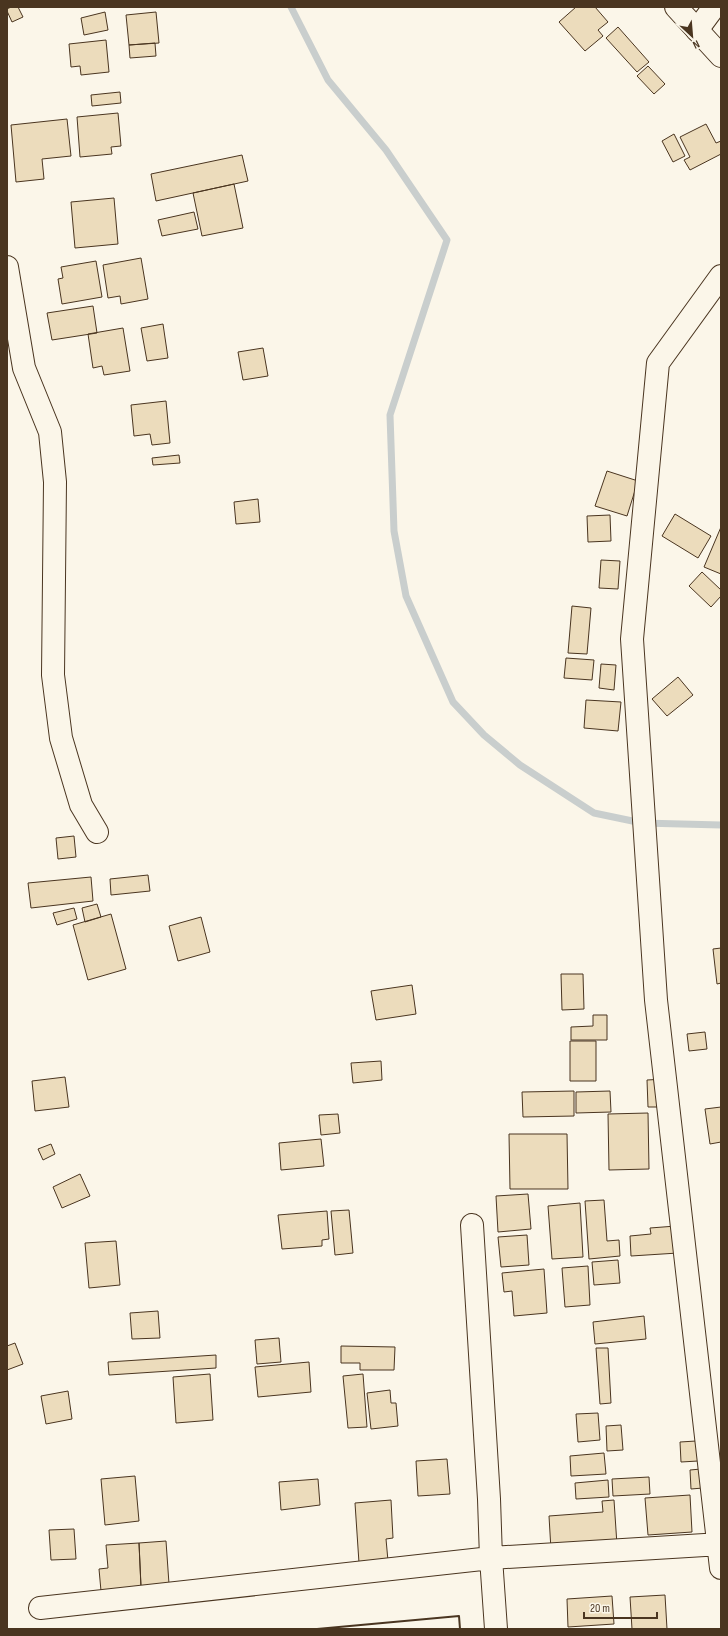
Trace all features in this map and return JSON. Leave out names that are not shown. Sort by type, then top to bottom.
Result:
[{"type":"street","points":[[676,7],[721,56]]},
{"type":"street","points":[[697,30],[714,7]]},
{"type":"street","points":[[7,267],[24,368],[50,432],[55,482],[53,675],[61,738],[81,805],[97,832]]},
{"type":"street","points":[[721,276],[658,363],[632,639],[656,1000],[720,1544],[721,1568]]},
{"type":"street","points":[[472,1225],[496,1629]]},
{"type":"street","points":[[40,1608],[491,1558],[720,1544]]},
{"type":"building","points":[[11,7],[18,7],[23,17],[12,22],[7,11],[7,9]]},
{"type":"building","points":[[576,7],[595,7],[608,22],[598,30],[603,36],[585,51],[559,22]]},
{"type":"building","points":[[105,12],[108,30],[84,35],[81,18]]},
{"type":"building","points":[[156,12],[159,43],[129,45],[126,15]]},
{"type":"building","points":[[618,27],[649,62],[637,72],[606,38]]},
{"type":"building","points":[[106,40],[109,72],[81,75],[80,66],[71,67],[69,44]]},
{"type":"building","points":[[155,43],[156,56],[130,58],[129,45]]},
{"type":"building","points":[[648,66],[665,84],[654,94],[637,76]]},
{"type":"building","points":[[120,92],[121,103],[92,106],[91,95]]},
{"type":"building","points":[[118,113],[121,146],[111,147],[112,154],[80,157],[77,117]]},
{"type":"building","points":[[67,119],[71,156],[42,159],[44,179],[16,182],[11,125]]},
{"type":"building","points":[[706,124],[716,143],[721,141],[721,154],[690,170],[684,160],[690,157],[680,137]]},
{"type":"building","points":[[674,134],[685,156],[673,162],[662,141]]},
{"type":"building","points":[[242,155],[248,181],[156,201],[151,174]]},
{"type":"building","points":[[234,184],[243,228],[202,236],[193,193]]},
{"type":"building","points":[[114,198],[118,244],[75,248],[71,202]]},
{"type":"building","points":[[194,212],[198,229],[162,236],[158,220]]},
{"type":"building","points":[[141,258],[148,299],[121,304],[120,296],[108,298],[103,265]]},
{"type":"building","points":[[96,261],[102,297],[62,304],[58,279],[63,278],[61,267]]},
{"type":"building","points":[[93,306],[97,333],[52,340],[47,313]]},
{"type":"building","points":[[163,324],[168,358],[147,361],[141,328]]},
{"type":"building","points":[[123,328],[130,371],[104,375],[102,366],[93,368],[88,334]]},
{"type":"building","points":[[263,348],[268,376],[243,380],[238,352]]},
{"type":"building","points":[[166,401],[170,443],[152,445],[150,434],[134,436],[131,405]]},
{"type":"building","points":[[179,455],[180,463],[153,465],[152,458]]},
{"type":"building","points":[[607,471],[638,481],[627,516],[595,506]]},
{"type":"building","points":[[258,499],[260,522],[236,524],[234,502]]},
{"type":"building","points":[[675,514],[711,536],[698,558],[662,536]]},
{"type":"building","points":[[610,515],[611,541],[588,542],[587,516]]},
{"type":"building","points":[[721,527],[721,574],[704,567]]},
{"type":"building","points":[[601,560],[620,561],[618,589],[599,588]]},
{"type":"building","points":[[702,572],[721,590],[721,596],[711,607],[689,586]]},
{"type":"building","points":[[572,606],[591,608],[587,654],[568,653]]},
{"type":"building","points":[[566,658],[594,660],[592,680],[564,678]]},
{"type":"building","points":[[601,664],[616,665],[614,690],[599,688]]},
{"type":"building","points":[[678,677],[693,695],[667,716],[652,699]]},
{"type":"building","points":[[586,700],[621,702],[618,731],[584,728]]},
{"type":"building","points":[[74,836],[76,857],[58,859],[56,838]]},
{"type":"building","points":[[148,875],[150,891],[111,895],[110,879]]},
{"type":"building","points":[[91,877],[93,901],[31,908],[28,883]]},
{"type":"building","points":[[97,904],[101,917],[85,922],[82,908]]},
{"type":"building","points":[[74,908],[77,919],[57,925],[53,913]]},
{"type":"building","points":[[111,914],[126,969],[88,980],[73,925]]},
{"type":"building","points":[[201,917],[210,952],[178,961],[169,926]]},
{"type":"building","points":[[721,948],[721,983],[717,984],[713,949]]},
{"type":"building","points":[[561,974],[583,974],[584,1009],[562,1010]]},
{"type":"building","points":[[412,985],[416,1014],[376,1020],[371,991]]},
{"type":"building","points":[[593,1015],[607,1015],[607,1040],[571,1040],[571,1027],[593,1026]]},
{"type":"building","points":[[705,1032],[707,1049],[689,1051],[687,1034]]},
{"type":"building","points":[[570,1041],[596,1041],[596,1081],[570,1081]]},
{"type":"building","points":[[381,1061],[382,1080],[353,1083],[351,1063]]},
{"type":"building","points":[[65,1077],[69,1107],[35,1111],[32,1081]]},
{"type":"building","points":[[665,1079],[665,1107],[648,1107],[647,1080]]},
{"type":"building","points":[[574,1091],[574,1116],[523,1117],[522,1092]]},
{"type":"building","points":[[610,1091],[611,1112],[576,1113],[576,1092]]},
{"type":"building","points":[[721,1107],[721,1142],[710,1144],[705,1109]]},
{"type":"building","points":[[648,1113],[649,1169],[609,1170],[608,1114]]},
{"type":"building","points":[[338,1114],[340,1133],[321,1135],[319,1115]]},
{"type":"building","points":[[509,1134],[567,1134],[568,1189],[510,1189]]},
{"type":"building","points":[[321,1139],[324,1166],[281,1170],[279,1143]]},
{"type":"building","points":[[51,1144],[55,1154],[43,1160],[38,1149]]},
{"type":"building","points":[[80,1174],[90,1196],[62,1208],[53,1187]]},
{"type":"building","points":[[528,1194],[531,1229],[498,1232],[496,1196]]},
{"type":"building","points":[[604,1200],[607,1241],[619,1240],[620,1256],[589,1259],[585,1201]]},
{"type":"building","points":[[580,1203],[583,1257],[552,1259],[548,1206]]},
{"type":"building","points":[[349,1210],[353,1253],[335,1255],[331,1211]]},
{"type":"building","points":[[327,1211],[329,1239],[322,1240],[322,1246],[282,1249],[278,1215]]},
{"type":"building","points":[[676,1226],[678,1253],[631,1256],[630,1236],[651,1234],[650,1228]]},
{"type":"building","points":[[527,1235],[529,1265],[501,1267],[498,1237]]},
{"type":"building","points":[[116,1241],[120,1285],[89,1288],[85,1243]]},
{"type":"building","points":[[618,1260],[620,1283],[594,1285],[592,1262]]},
{"type":"building","points":[[588,1266],[590,1305],[565,1307],[562,1268]]},
{"type":"building","points":[[544,1269],[547,1313],[514,1316],[512,1291],[504,1292],[502,1273]]},
{"type":"building","points":[[158,1311],[160,1338],[132,1339],[130,1313]]},
{"type":"building","points":[[644,1316],[646,1339],[595,1344],[593,1322]]},
{"type":"building","points":[[279,1338],[281,1362],[257,1364],[255,1340]]},
{"type":"building","points":[[15,1343],[23,1364],[7,1370],[7,1346]]},
{"type":"building","points":[[341,1346],[395,1347],[394,1370],[360,1370],[360,1363],[341,1363]]},
{"type":"building","points":[[596,1348],[608,1348],[611,1403],[600,1404]]},
{"type":"building","points":[[216,1355],[216,1368],[109,1375],[108,1362]]},
{"type":"building","points":[[309,1362],[311,1392],[258,1397],[255,1367]]},
{"type":"building","points":[[210,1374],[213,1420],[176,1423],[173,1377]]},
{"type":"building","points":[[363,1374],[367,1427],[348,1428],[343,1376]]},
{"type":"building","points":[[390,1390],[391,1403],[396,1403],[398,1426],[371,1429],[367,1393]]},
{"type":"building","points":[[68,1391],[72,1419],[46,1424],[41,1396]]},
{"type":"building","points":[[598,1413],[600,1440],[578,1442],[576,1414]]},
{"type":"building","points":[[621,1425],[623,1450],[607,1451],[606,1426]]},
{"type":"building","points":[[696,1441],[698,1461],[681,1462],[680,1442]]},
{"type":"building","points":[[604,1453],[606,1474],[571,1476],[570,1456]]},
{"type":"building","points":[[447,1459],[450,1494],[418,1496],[416,1461]]},
{"type":"building","points":[[701,1469],[703,1488],[691,1489],[690,1470]]},
{"type":"building","points":[[135,1476],[139,1521],[105,1525],[101,1479]]},
{"type":"building","points":[[649,1477],[650,1494],[613,1496],[612,1479]]},
{"type":"building","points":[[318,1479],[320,1505],[281,1510],[279,1482]]},
{"type":"building","points":[[608,1480],[609,1497],[576,1499],[575,1483]]},
{"type":"building","points":[[690,1495],[692,1532],[648,1535],[645,1498]]},
{"type":"building","points":[[391,1500],[393,1538],[386,1539],[388,1561],[359,1563],[355,1503]]},
{"type":"building","points":[[614,1500],[617,1545],[551,1550],[549,1516],[603,1512],[602,1501]]},
{"type":"building","points":[[74,1529],[76,1559],[51,1560],[49,1530]]},
{"type":"building","points":[[166,1541],[169,1584],[141,1586],[139,1543]]},
{"type":"building","points":[[139,1543],[141,1588],[101,1591],[99,1569],[108,1568],[106,1545]]},
{"type":"building","points":[[665,1595],[667,1629],[632,1629],[630,1597]]},
{"type":"building","points":[[612,1596],[614,1624],[568,1627],[567,1599]]},
{"type":"waterway","points":[[291,7],[328,80],[386,150],[447,240],[390,415],[394,531],[406,596],[453,702],[484,735],[520,765],[594,813],[642,823],[721,825]]},
{"type":"wall","points":[[317,1629],[459,1616],[460,1629]]}]
